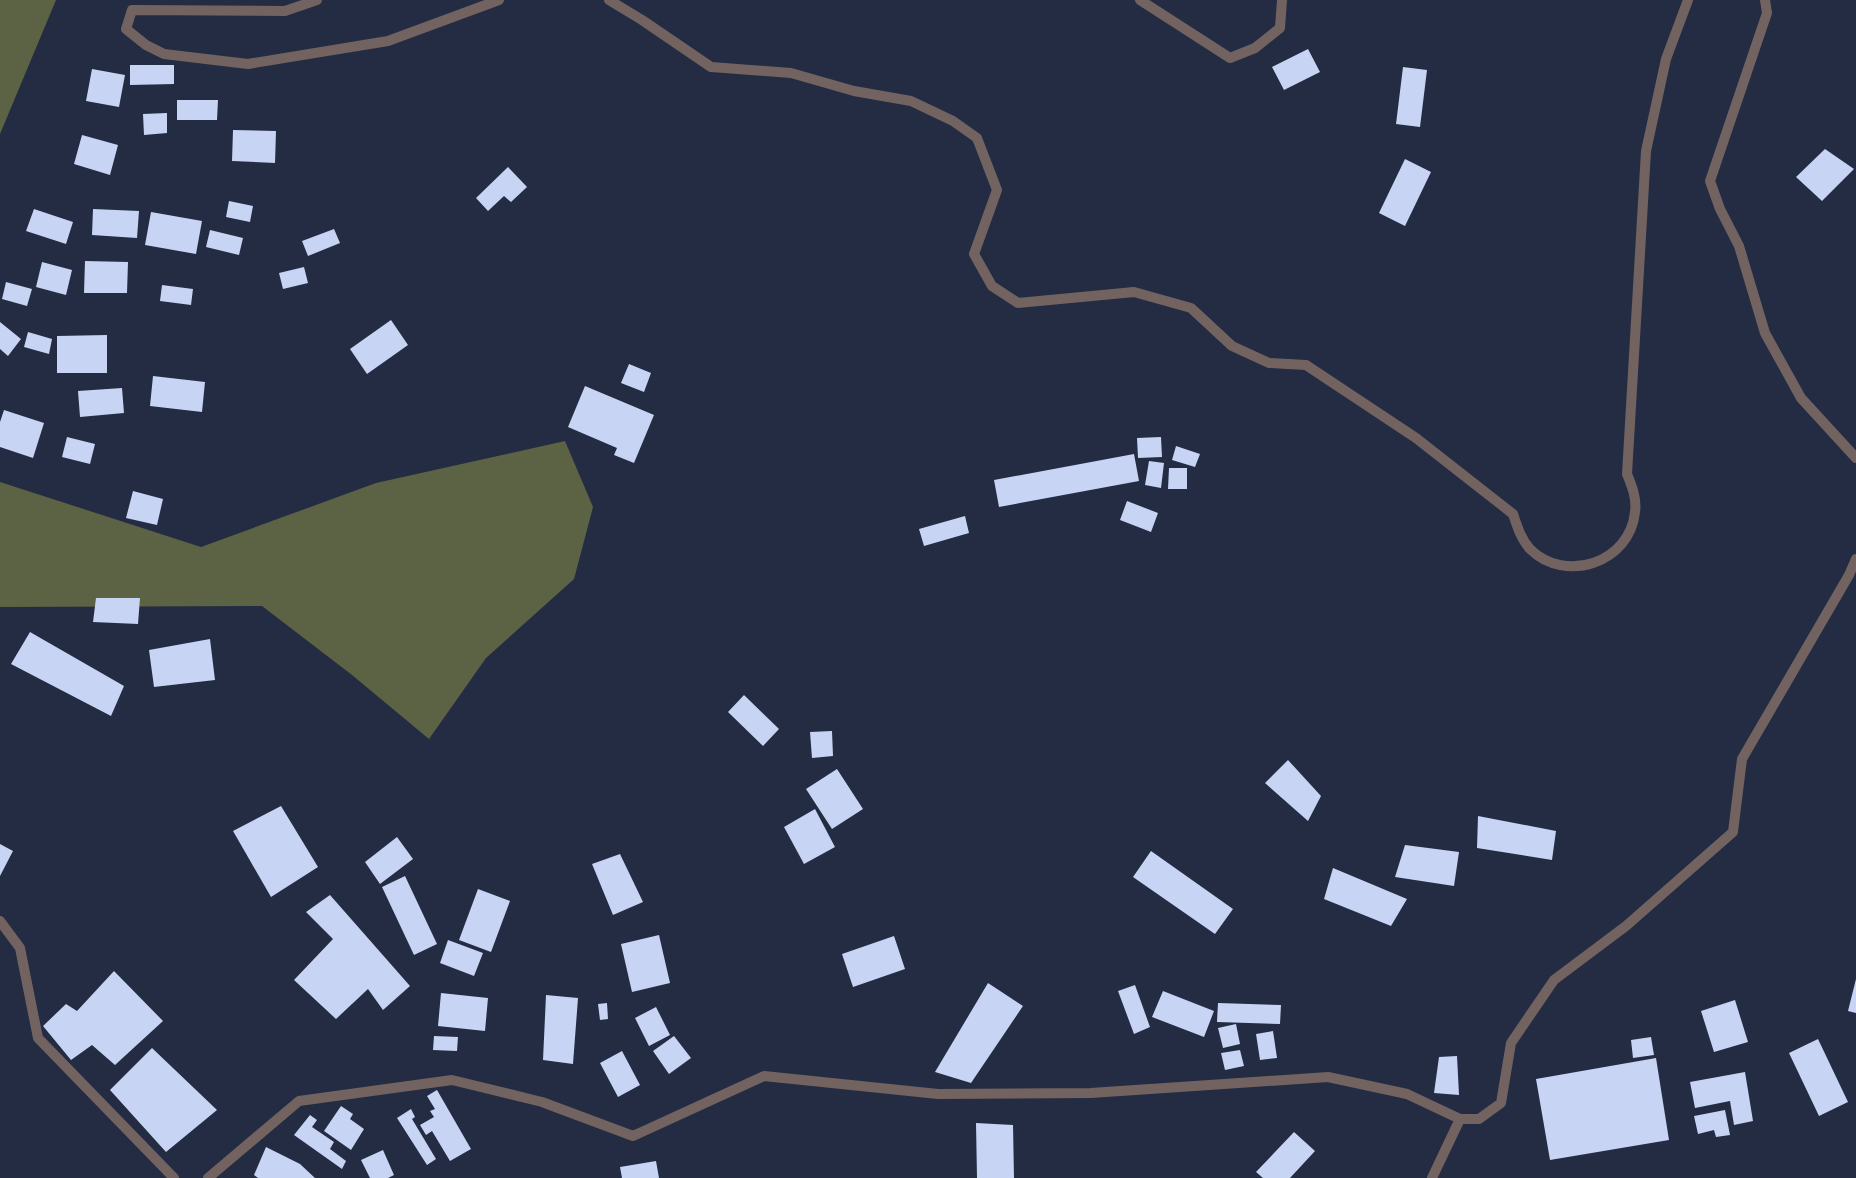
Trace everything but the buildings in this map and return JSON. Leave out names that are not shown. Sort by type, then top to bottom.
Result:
[{"type":"street","points":[[317,0],[285,11],[132,10],[126,29],[146,45],[164,54],[248,64],[388,42],[499,0]]},
{"type":"street","points":[[609,0],[711,67],[791,73],[854,91],[911,101],[953,121],[977,138],[997,190],[974,254],[992,286],[1018,303],[1134,292],[1191,308],[1232,346],[1270,363],[1306,366],[1416,438],[1513,514],[1519,532],[1530,549],[1546,561],[1565,567],[1584,566],[1603,560],[1619,548],[1630,532],[1635,513],[1634,493],[1627,474],[1646,151],[1666,59],[1688,0]]},
{"type":"street","points":[[1140,0],[1230,58],[1255,48],[1280,28],[1282,0]]},
{"type":"street","points":[[1765,0],[1767,13],[1710,181],[1720,209],[1739,246],[1765,334],[1800,398],[1856,458]]},
{"type":"street","points":[[208,1178],[299,1101],[452,1080],[542,1102],[633,1136],[764,1076],[938,1094],[1092,1093],[1328,1076],[1408,1094],[1460,1119],[1479,1119],[1501,1103],[1511,1043],[1554,980],[1626,926],[1733,832],[1742,759],[1849,575],[1856,559]]},
{"type":"street","points":[[0,921],[20,948],[38,1038],[174,1178]]},
{"type":"street","points":[[1432,1178],[1460,1119]]},
{"type":"green space","points":[[0,0],[56,0],[0,134]]},
{"type":"green space","points":[[565,441],[593,507],[574,579],[486,658],[429,739],[352,675],[262,606],[0,607],[0,482],[201,547],[376,483]]}]
